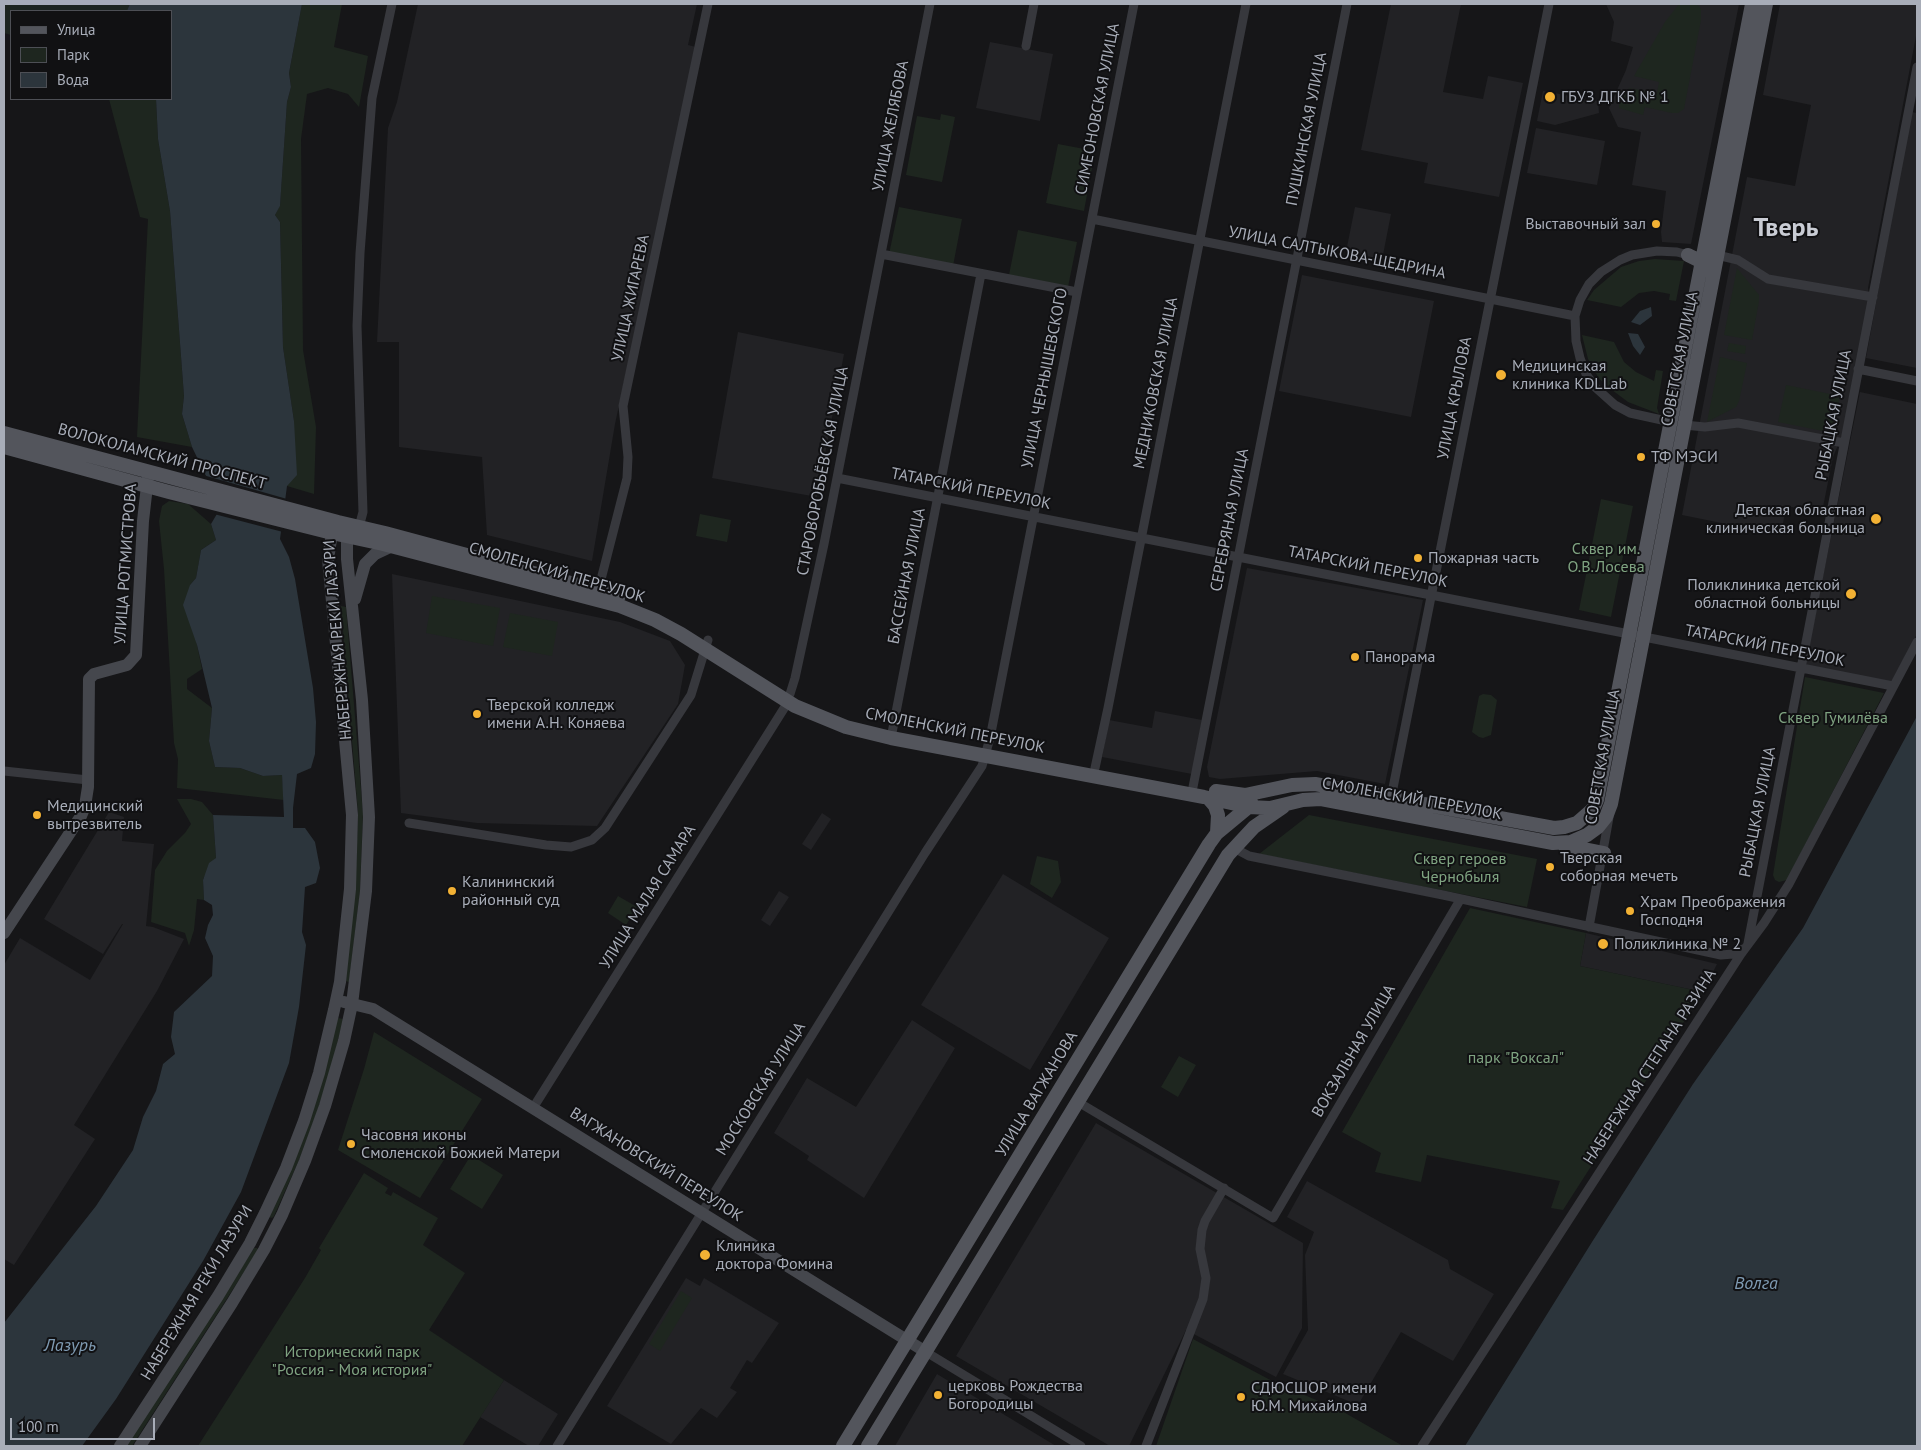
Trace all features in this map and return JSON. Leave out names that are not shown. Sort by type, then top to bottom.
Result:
[{"type":"main road","name":"СОВЕТСКАЯ УЛИЦА","points":[[1678,424],[1675,401],[1752,4]]},
{"type":"main road","name":"СОВЕТСКАЯ УЛИЦА","points":[[1597,800],[1636,636],[1678,424],[1712,284],[1766,4]]},
{"type":"main road","points":[[1688,255],[1702,262],[1712,284]]},
{"type":"main road","name":"ВОЛОКОЛАМСКИЙ ПРОСПЕКТ","points":[[4,433],[148,479],[170,492],[309,521]]},
{"type":"main road","name":"ВОЛОКОЛАМСКИЙ ПРОСПЕКТ","points":[[4,447],[148,479],[173,478],[309,521]]},
{"type":"main road","name":"УЛИЦА РОТМИСТРОВА","points":[[4,933],[81,816],[87,799],[89,679],[94,674],[128,665],[137,653],[143,521],[148,479]]},
{"type":"main road","name":"СМОЛЕНСКИЙ ПЕРЕУЛОК","points":[[309,521],[335,528],[359,527],[658,612],[789,698],[891,734],[1203,791],[1245,795],[1288,786],[1315,784],[1391,796],[1554,828],[1567,827],[1580,821],[1590,812],[1597,800]]},
{"type":"main road","points":[[347,537],[359,527]]},
{"type":"main road","name":"СМОЛЕНСКИЙ ПЕРЕУЛОК","points":[[335,528],[347,537],[598,594]]},
{"type":"main road","name":"НАБЕРЕЖНАЯ РЕКИ ЛАЗУРИ","points":[[120,1446],[218,1296],[250,1243],[286,1168],[309,1105],[323,1057],[336,1000],[350,889],[352,815],[328,559],[335,528]]},
{"type":"main road","name":"НАБЕРЕЖНАЯ РЕКИ ЛАЗУРИ","points":[[140,1446],[232,1303],[264,1250],[282,1215],[305,1161],[325,1106],[352,1004],[366,891],[369,825],[362,700],[347,559],[347,537]]},
{"type":"main road","points":[[352,605],[366,564],[375,554],[392,546]]},
{"type":"main road","points":[[332,606],[339,596],[346,596],[352,605]]},
{"type":"main road","name":"СОВЕТСКАЯ УЛИЦА","points":[[1611,804],[1636,636]]},
{"type":"main road","name":"СМОЛЕНСКИЙ ПЕРЕУЛОК","points":[[987,752],[1094,768],[1203,791],[1229,803],[1249,807],[1270,808],[1303,800],[1321,799],[1553,843],[1571,842],[1587,836],[1601,824],[1611,804]]},
{"type":"main road","name":"УЛИЦА ВАГЖАНОВА","points":[[843,1446],[1217,833],[1234,818],[1269,793],[1288,786]]},
{"type":"main road","points":[[1203,791],[1214,806],[1218,816],[1217,833]]},
{"type":"main road","points":[[1229,803],[1233,809],[1234,818],[1231,852]]},
{"type":"main road","points":[[868,1446],[1231,852],[1254,827],[1290,803]]},
{"type":"main road","points":[[1553,843],[1604,853]]},
{"type":"main road","name":"ВАГЖАНОВСКИЙ ПЕРЕУЛОК","points":[[336,1000],[373,1009],[926,1352]]},
{"type":"street","points":[[359,527],[364,512],[357,326],[360,253],[372,98],[392,4]]},
{"type":"street","name":"УЛИЦА ЖИГАРЕВА","points":[[598,594],[627,478],[628,457],[623,406],[708,4]]},
{"type":"street","name":"УЛИЦА ЖЕЛЯБОВА","points":[[881,254],[930,4]]},
{"type":"street","points":[[1026,46],[1034,4]]},
{"type":"street","name":"СИМЕОНОВСКАЯ УЛИЦА","points":[[1092,219],[1134,4]]},
{"type":"street","name":"МЕДНИКОВСКАЯ УЛИЦА","points":[[1094,768],[1246,4]]},
{"type":"street","name":"ПУШКИНСКАЯ УЛИЦА","points":[[1297,260],[1347,4]]},
{"type":"street","name":"УЛИЦА КРЫЛОВА","points":[[1391,796],[1549,4]]},
{"type":"street","name":"РЫБАЦКАЯ УЛИЦА","points":[[1747,945],[1917,66]]},
{"type":"street","name":"УЛИЦА САЛТЫКОВА-ЩЕДРИНА","points":[[1092,219],[1576,316]]},
{"type":"street","name":"УЛИЦА ЧЕРНЫШЕВСКОГО","points":[[987,752],[1092,219]]},
{"type":"street","points":[[1688,255],[1657,250],[1632,255],[1601,272],[1589,284],[1580,300],[1576,316],[1576,341],[1586,374],[1596,388],[1615,405],[1630,413],[1678,424],[1705,427],[1738,423],[1844,443]]},
{"type":"street","points":[[881,254],[1077,292]]},
{"type":"street","name":"СТАРОВОРОБЬЁВСКАЯ УЛИЦА","points":[[789,698],[837,478],[881,254]]},
{"type":"street","points":[[1718,255],[1738,260],[1768,280],[1873,297]]},
{"type":"street","name":"СЕРЕБРЯНАЯ УЛИЦА","points":[[1203,791],[1213,688],[1297,260]]},
{"type":"street","name":"БАССЕЙНАЯ УЛИЦА","points":[[891,734],[981,274]]},
{"type":"street","points":[[1858,369],[1917,381]]},
{"type":"street","name":"ТАТАРСКИЙ ПЕРЕУЛОК","points":[[837,478],[1893,686]]},
{"type":"street","name":"НАБЕРЕЖНАЯ СТЕПАНА РАЗИНА","points":[[1422,1446],[1747,945],[1789,884],[1917,642]]},
{"type":"street","points":[[409,823],[546,845],[575,846],[592,840],[605,828],[691,695],[707,644]]},
{"type":"street","name":"УЛИЦА МАЛАЯ САМАРА","points":[[533,1108],[789,698]]},
{"type":"street","name":"МОСКОВСКАЯ УЛИЦА","points":[[557,1446],[925,853],[982,766],[987,752]]},
{"type":"street","points":[[4,771],[88,780]]},
{"type":"street","name":"СОВЕТСКАЯ УЛИЦА","points":[[1589,927],[1604,853],[1611,804]]},
{"type":"street","points":[[1231,852],[1720,955],[1733,954],[1747,945]]},
{"type":"street","name":"ВОКЗАЛЬНАЯ УЛИЦА","points":[[1224,1188],[1273,1218],[1460,900]]},
{"type":"street","points":[[1078,1102],[1224,1188],[1205,1221],[1200,1237],[1200,1249],[1206,1275],[1203,1298],[1146,1446]]},
{"type":"street","name":"ВАГЖАНОВСКИЙ ПЕРЕУЛОК","points":[[926,1352],[1081,1446]]},
{"type":"shaded area","points":[[418,4],[697,4],[688,45],[696,47],[615,424],[592,561],[487,535],[482,457],[399,447],[399,342],[377,342],[388,128],[397,102]]},
{"type":"shaded area","points":[[1391,4],[1461,4],[1443,92],[1483,99],[1488,76],[1523,83],[1499,197],[1424,183],[1428,163],[1361,150]]},
{"type":"shaded area","points":[[1606,4],[1739,4],[1691,244],[1662,242],[1661,232],[1666,191],[1632,185],[1641,132],[1618,127],[1609,108],[1626,70],[1633,47],[1611,41],[1614,22]]},
{"type":"shaded area","points":[[1780,4],[1917,4],[1917,31],[1868,288],[1870,302],[1843,433],[1833,457],[1822,512],[1786,506],[1781,535],[1682,515],[1747,177],[1795,186],[1811,105],[1763,95]]},
{"type":"shaded area","points":[[990,42],[1053,54],[1040,121],[976,108]]},
{"type":"shaded area","points":[[1543,91],[1598,101],[1599,113],[1555,125],[1537,121]]},
{"type":"shaded area","points":[[1911,112],[1917,113],[1917,368],[1866,358]]},
{"type":"shaded area","points":[[1536,128],[1605,141],[1597,185],[1527,173]]},
{"type":"shaded area","points":[[1355,207],[1391,214],[1382,260],[1346,252]]},
{"type":"shaded area","points":[[1302,275],[1434,301],[1411,417],[1279,391]]},
{"type":"shaded area","points":[[738,332],[844,354],[817,497],[712,478]]},
{"type":"shaded area","name":"Детская областная клиническая больница","points":[[1860,392],[1917,404],[1917,634],[1890,684],[1805,666]]},
{"type":"shaded area","points":[[1247,568],[1423,600],[1385,784],[1317,771],[1220,779],[1209,777],[1207,767]]},
{"type":"shaded area","name":"Тверской колледж имени А.Н. Коняева","points":[[392,574],[620,622],[670,641],[685,665],[678,704],[597,826],[477,823],[401,813]]},
{"type":"shaded area","points":[[1155,711],[1202,720],[1192,774],[1102,757],[1109,720],[1152,728]]},
{"type":"shaded area","points":[[109,812],[124,817],[122,841],[154,844],[146,926],[184,939],[157,991],[74,1125],[95,1139],[14,1265],[4,1259],[4,965],[20,938],[90,980],[123,924],[103,954],[44,919]]},
{"type":"shaded area","points":[[822,813],[831,819],[811,850],[802,844]]},
{"type":"shaded area","points":[[1003,874],[1109,938],[1030,1070],[921,1005]]},
{"type":"shaded area","points":[[779,891],[789,897],[770,926],[761,920]]},
{"type":"shaded area","points":[[1586,933],[1717,964],[1703,992],[1580,966]]},
{"type":"shaded area","points":[[912,1020],[955,1048],[864,1198],[807,1160],[809,1156],[774,1133],[807,1078],[856,1107]]},
{"type":"shaded area","points":[[1096,1123],[1303,1243],[1302,1328],[1276,1377],[1186,1330],[1129,1446],[1110,1446],[956,1356]]},
{"type":"shaded area","points":[[1307,1181],[1448,1260],[1450,1269],[1494,1294],[1453,1361],[1401,1332],[1358,1405],[1283,1374],[1308,1330],[1305,1255],[1314,1232],[1287,1217]]},
{"type":"shaded area","points":[[686,1278],[700,1286],[704,1278],[779,1323],[752,1363],[747,1360],[730,1388],[737,1392],[717,1418],[701,1408],[671,1444],[607,1406]]},
{"type":"shaded area","points":[[937,1374],[1056,1446],[895,1446]]},
{"type":"shaded area","points":[[504,1380],[558,1414],[538,1446],[529,1446],[480,1417]]},
{"type":"green space","points":[[4,4],[133,4],[132,10],[10,10],[10,35],[4,33]]},
{"type":"green space","points":[[302,4],[342,4],[334,47],[368,56],[359,107],[348,94],[328,88],[307,94],[301,139],[303,350],[316,427],[314,494],[287,486],[294,421],[283,347],[280,222],[275,215],[280,205],[287,102],[291,87],[289,73]]},
{"type":"green space","points":[[1679,4],[1697,4],[1701,9],[1701,20],[1684,109],[1678,113],[1672,113],[1645,107],[1643,115],[1619,108],[1619,103],[1629,88],[1657,93],[1659,82],[1634,76],[1665,22]]},
{"type":"green space","points":[[109,100],[156,100],[158,139],[170,211],[184,396],[182,414],[192,447],[137,437],[148,219],[140,217]]},
{"type":"green space","points":[[941,114],[955,117],[942,182],[906,175],[917,116],[940,120]]},
{"type":"green space","points":[[1058,144],[1095,151],[1084,211],[1046,203]]},
{"type":"green space","points":[[899,207],[962,219],[953,266],[889,254]]},
{"type":"green space","points":[[1018,230],[1077,242],[1068,287],[1009,275]]},
{"type":"green space","points":[[1655,259],[1684,261],[1676,301],[1669,300],[1670,294],[1654,291],[1639,293],[1621,307],[1587,300],[1594,290],[1621,267],[1639,261]]},
{"type":"green space","points":[[1737,268],[1759,295],[1752,340],[1724,335]]},
{"type":"green space","points":[[1582,335],[1614,342],[1624,362],[1636,372],[1654,381],[1656,370],[1663,371],[1657,408],[1659,414],[1628,402],[1604,384],[1588,359]]},
{"type":"green space","points":[[1729,343],[1746,346],[1745,354],[1727,351]]},
{"type":"green space","points":[[1720,357],[1747,363],[1736,407],[1707,422]]},
{"type":"green space","points":[[1786,385],[1840,396],[1833,433],[1778,422]]},
{"type":"green space","name":"Сквер им. О.В.Лосева","points":[[1601,499],[1633,506],[1611,617],[1579,610]]},
{"type":"green space","points":[[169,501],[188,504],[211,524],[216,540],[201,550],[196,578],[190,585],[197,645],[202,669],[187,679],[187,689],[212,708],[209,741],[215,767],[240,768],[263,776],[282,775],[284,800],[177,788],[178,759],[174,743],[164,569],[159,521],[162,506]]},
{"type":"green space","points":[[700,514],[731,520],[727,542],[696,536]]},
{"type":"green space","points":[[432,596],[500,608],[493,646],[426,633]]},
{"type":"green space","points":[[341,606],[346,607],[363,814],[360,891],[349,982],[345,981],[355,891],[358,813]]},
{"type":"green space","points":[[510,613],[558,622],[552,656],[503,647]]},
{"type":"green space","name":"Сквер Гумилёва","points":[[1805,677],[1884,693],[1787,880],[1779,882],[1775,880],[1773,875]]},
{"type":"green space","points":[[1483,694],[1491,695],[1497,700],[1491,735],[1483,738],[1472,732],[1479,696]]},
{"type":"green space","points":[[177,799],[191,799],[202,802],[213,815],[216,858],[203,879],[204,900],[197,899],[194,930],[189,946],[185,933],[151,922],[155,870],[167,851],[191,824]]},
{"type":"green space","name":"Сквер героев Чернобыля","points":[[1309,815],[1537,859],[1527,907],[1259,854]]},
{"type":"green space","points":[[1037,856],[1058,861],[1061,882],[1052,898],[1030,884]]},
{"type":"green space","points":[[618,896],[637,907],[626,925],[608,913]]},
{"type":"green space","name":"парк \"Воксал\"","points":[[1470,908],[1586,933],[1580,966],[1703,992],[1563,1210],[1551,1208],[1560,1181],[1427,1155],[1421,1182],[1375,1172],[1381,1153],[1342,1132]]},
{"type":"green space","points":[[338,1018],[343,1019],[333,1062],[317,1112],[299,1160],[274,1216],[272,1218],[269,1217]]},
{"type":"green space","points":[[374,1032],[482,1099],[420,1198],[338,1150]]},
{"type":"green space","points":[[1179,1056],[1196,1065],[1178,1097],[1161,1087]]},
{"type":"green space","points":[[471,1155],[503,1175],[482,1209],[450,1189]]},
{"type":"green space","name":"Исторический парк \"Россия - Моя история\"","points":[[364,1173],[388,1188],[385,1193],[391,1196],[393,1192],[438,1218],[423,1245],[465,1273],[429,1330],[504,1380],[462,1446],[198,1446],[305,1278],[321,1250],[319,1248]]},
{"type":"green space","points":[[254,1248],[258,1250],[132,1446],[126,1446]]},
{"type":"green space","points":[[681,1291],[692,1298],[660,1351],[649,1344]]},
{"type":"green space","name":"СДЮСШОР имени Ю.М. Михайлова","points":[[1193,1339],[1276,1383],[1340,1410],[1403,1446],[1156,1446]]},
{"type":"water","name":"Лазурь","points":[[130,4],[302,4],[289,73],[291,87],[287,102],[280,206],[275,215],[280,222],[283,347],[294,421],[297,475],[287,486],[280,539],[289,557],[295,579],[313,688],[316,722],[315,754],[311,768],[297,774],[293,828],[305,828],[315,842],[320,868],[316,883],[305,887],[302,932],[306,945],[299,1007],[289,1063],[241,1192],[203,1261],[116,1399],[82,1446],[4,1446],[4,1323],[96,1206],[133,1150],[143,1117],[156,1091],[163,1064],[175,1054],[171,1037],[174,1012],[212,976],[213,956],[205,938],[213,915],[212,905],[204,900],[203,880],[209,863],[216,858],[213,815],[284,817],[282,775],[263,776],[240,768],[215,767],[209,741],[212,708],[197,645],[183,605],[190,585],[196,578],[201,550],[216,540],[211,524],[221,507],[192,447],[182,414],[184,396],[170,211],[158,139],[156,100],[172,100],[172,10],[127,10]]},
{"type":"water","points":[[1651,307],[1652,316],[1640,325],[1631,322],[1640,311]]},
{"type":"water","points":[[1628,333],[1638,334],[1645,347],[1640,355],[1633,346]]},
{"type":"water","name":"Волга","points":[[1917,716],[1917,1446],[1465,1446],[1693,1084],[1803,928]]},
{"type":"pier","points":[[203,475],[287,499],[283,532],[214,514],[218,507]]},
{"type":"place","name":"ГБУЗ ДГКБ № 1","points":[[1550,97]]},
{"type":"place","name":"Выставочный зал","points":[[1656,224]]},
{"type":"place","name":"Медицинская клиника KDLLab","points":[[1501,375]]},
{"type":"place","name":"ТФ МЭСИ","points":[[1641,457]]},
{"type":"place","name":"Детская областная клиническая больница","points":[[1876,519]]},
{"type":"place","name":"Пожарная часть","points":[[1418,558]]},
{"type":"place","name":"Поликлиника детской областной больницы","points":[[1851,594]]},
{"type":"place","name":"Панорама","points":[[1355,657]]},
{"type":"place","name":"Тверской колледж имени А.Н. Коняева","points":[[477,714]]},
{"type":"place","name":"Медицинский вытрезвитель","points":[[37,815]]},
{"type":"place","name":"Тверская соборная мечеть","points":[[1550,867]]},
{"type":"place","name":"Калининский районный суд","points":[[452,891]]},
{"type":"place","name":"Храм Преображения Господня","points":[[1630,911]]},
{"type":"place","name":"Поликлиника № 2","points":[[1603,944]]},
{"type":"place","name":"Часовня иконы Смоленской Божией Матери","points":[[351,1144]]},
{"type":"place","name":"Клиника доктора Фомина","points":[[705,1255]]},
{"type":"place","name":"церковь Рождества Богородицы","points":[[938,1395]]},
{"type":"place","name":"СДЮСШОР имени Ю.М. Михайлова","points":[[1241,1397]]},
{"type":"district","name":"Тверь","points":[[1786,229]]}]
